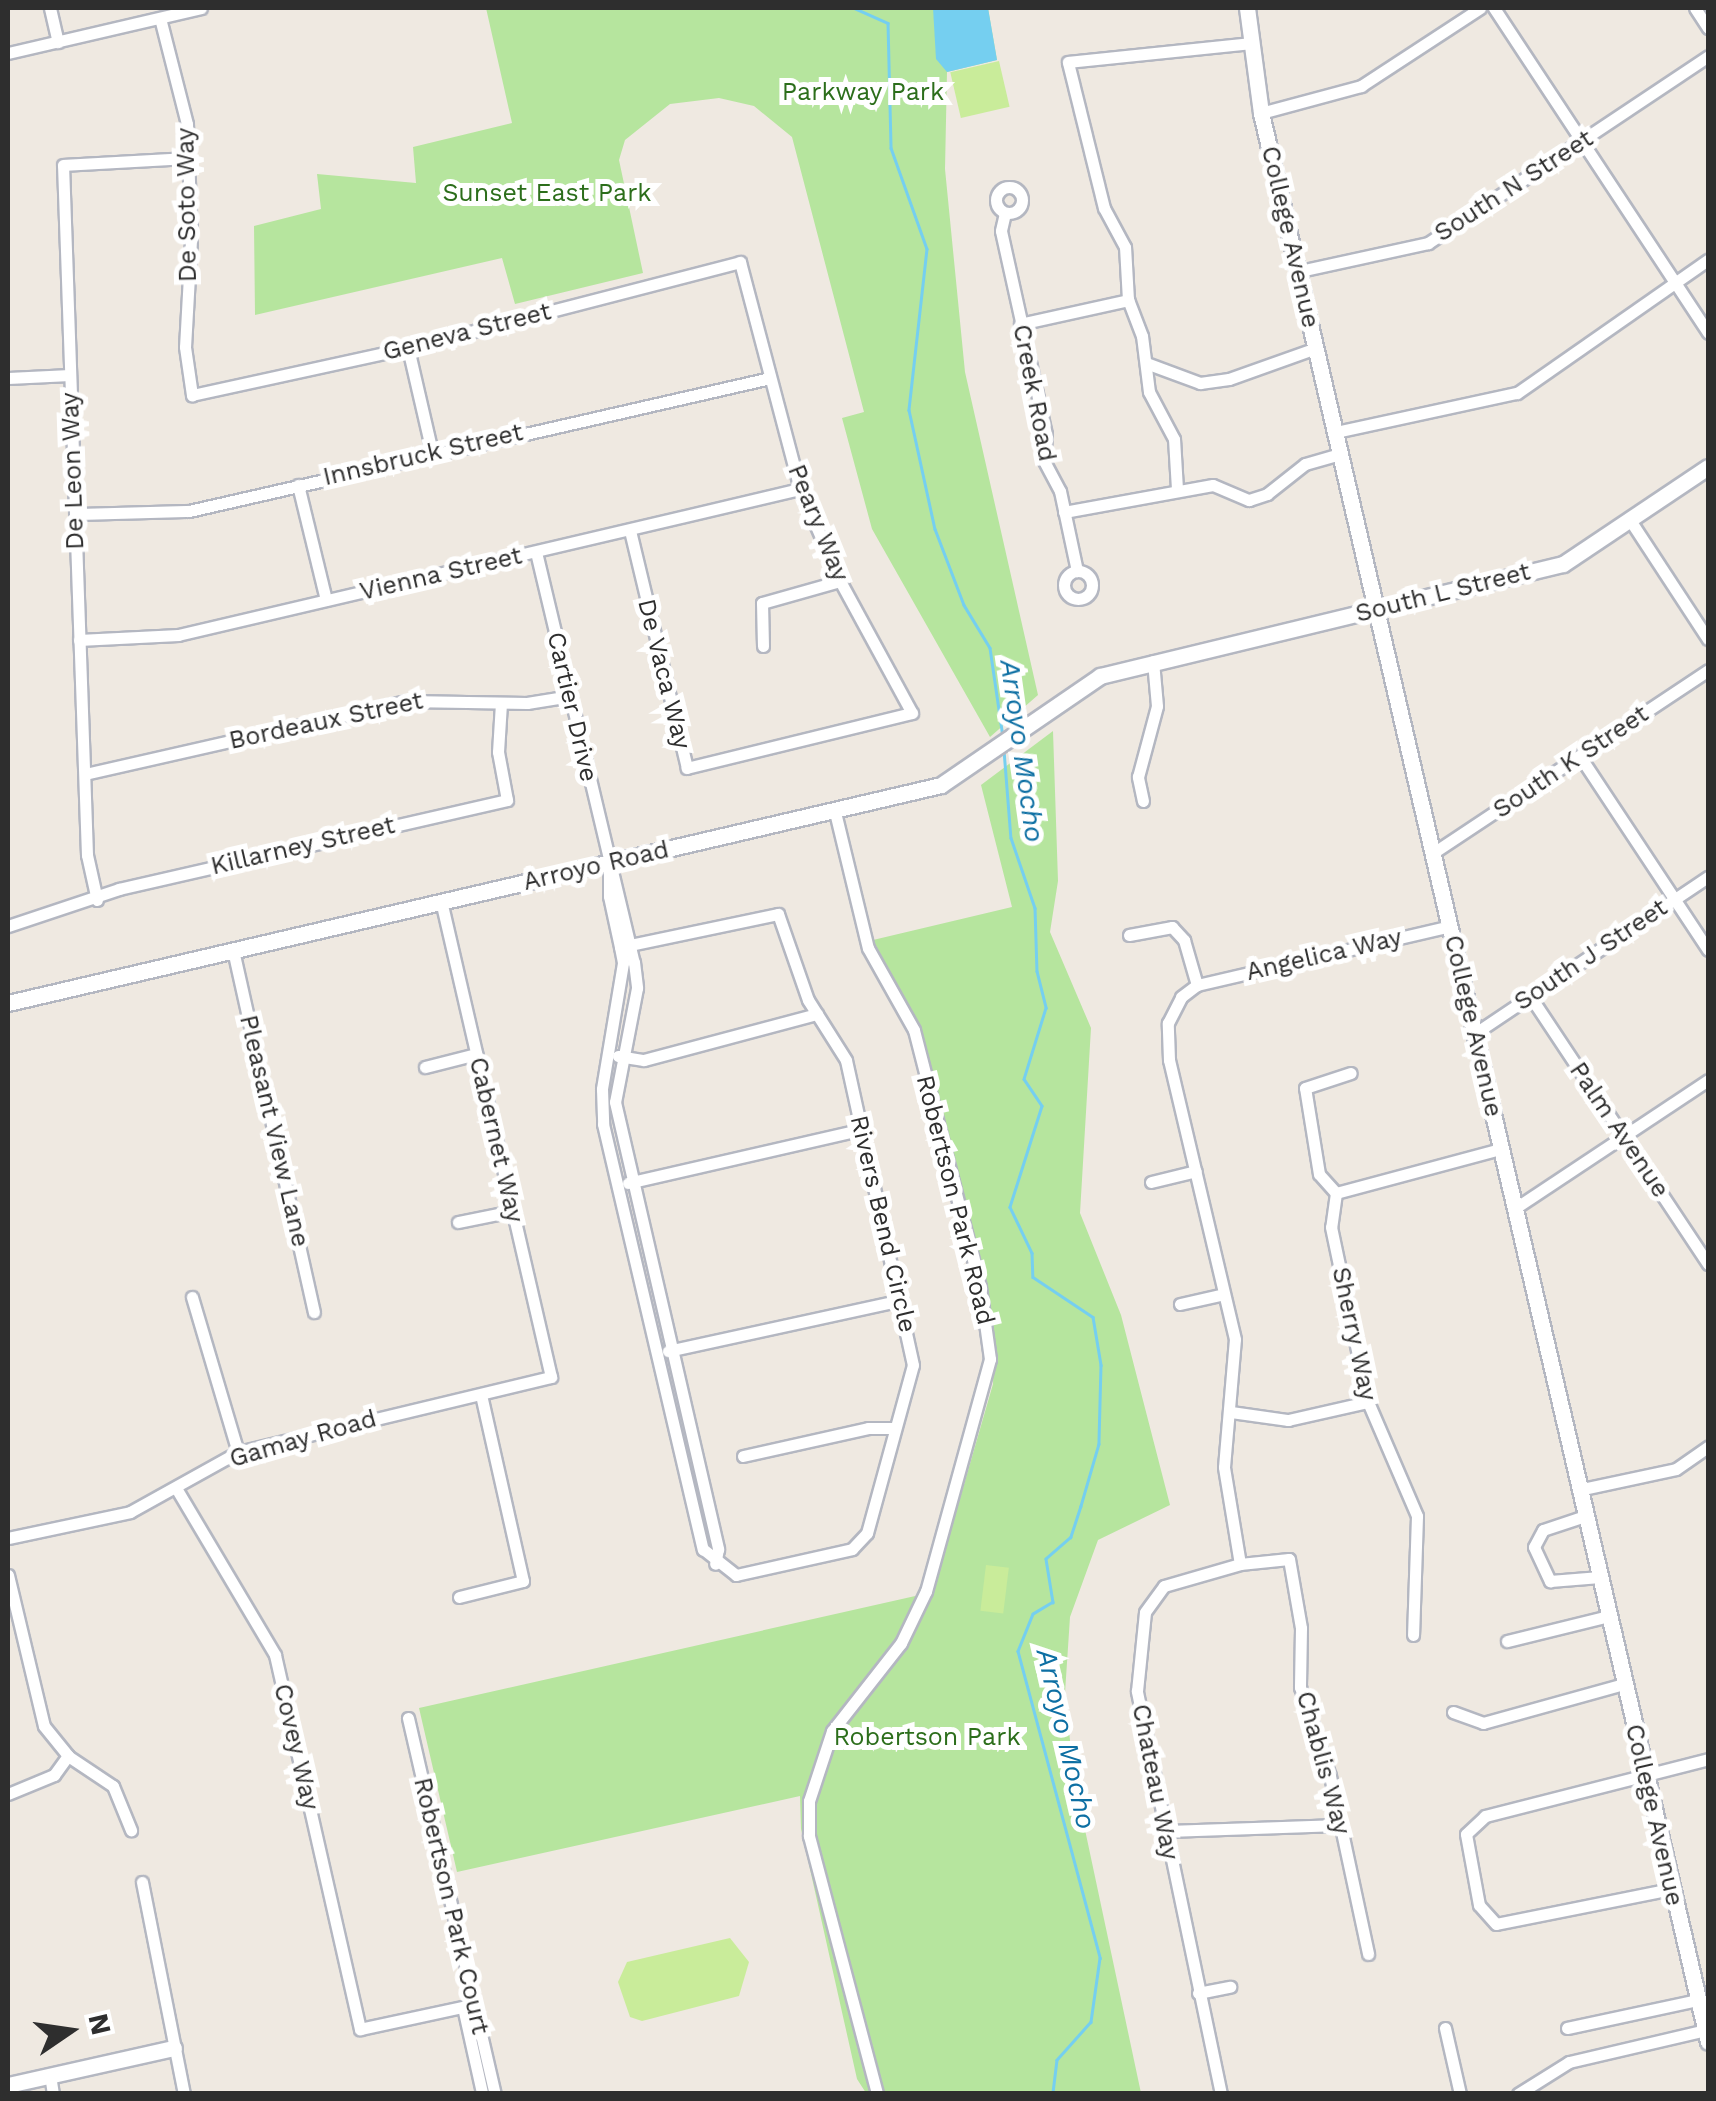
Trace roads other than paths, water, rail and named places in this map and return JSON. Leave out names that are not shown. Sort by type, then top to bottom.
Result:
[{"type":"street","points":[[50,8],[58,42]]},
{"type":"street","points":[[8,54],[201,8]]},
{"type":"street","name":"College Avenue","points":[[1247,8],[1261,112],[1707,2036]]},
{"type":"street","points":[[1261,112],[1361,86],[1480,8]]},
{"type":"street","points":[[1494,8],[1708,333]]},
{"type":"street","points":[[1694,8],[1708,28]]},
{"type":"street","name":"De Soto Way","points":[[160,18],[187,124],[192,240],[185,346],[192,395]]},
{"type":"street","points":[[1176,488],[1174,439],[1149,392],[1146,363],[1128,300],[1125,247],[1104,208],[1068,62],[1251,43]]},
{"type":"street","name":"South N Street","points":[[1300,271],[1428,243],[1708,56]]},
{"type":"street","name":"De Leon Way","points":[[97,900],[87,855],[63,165],[187,158]]},
{"type":"street","name":"Creek Road","points":[[1005,213],[1001,231],[1046,434],[1044,461],[1064,512],[1077,571]]},
{"type":"street","points":[[1336,432],[1517,393],[1708,260]]},
{"type":"street","name":"Geneva Street","points":[[192,395],[408,348],[740,262]]},
{"type":"street","name":"Peary Way","points":[[740,262],[800,489],[840,581],[912,714]]},
{"type":"street","points":[[1020,324],[1128,300]]},
{"type":"street","points":[[408,348],[432,452]]},
{"type":"street","points":[[1146,363],[1200,382],[1230,379],[1316,348]]},
{"type":"street","points":[[8,378],[70,375]]},
{"type":"street","name":"Innsbruck Street","points":[[75,514],[165,514],[770,378]]},
{"type":"street","points":[[1064,512],[1176,488],[1213,485],[1249,500],[1305,464],[1339,454]]},
{"type":"street","name":"South L Street","points":[[1153,662],[1563,564],[1708,467]]},
{"type":"street","points":[[298,485],[326,600]]},
{"type":"street","name":"Vienna Street","points":[[79,640],[178,634],[800,489]]},
{"type":"street","points":[[1630,520],[1708,639]]},
{"type":"street","name":"De Vaca Way","points":[[630,531],[687,768],[912,714]]},
{"type":"street","name":"Cartier Drive","points":[[536,552],[608,863]]},
{"type":"street","points":[[763,646],[762,603],[840,581]]},
{"type":"street","points":[[1143,801],[1138,776],[1157,706],[1153,662]]},
{"type":"street","name":"Arroyo Road","points":[[8,1002],[941,785],[984,760],[1037,716],[1100,676],[1153,662]]},
{"type":"street","name":"South K Street","points":[[1433,853],[1708,670]]},
{"type":"street","name":"Bordeaux Street","points":[[84,774],[407,701],[502,702],[570,696]]},
{"type":"street","name":"Killarney Street","points":[[8,926],[97,900],[507,800],[498,752],[502,702]]},
{"type":"street","points":[[1581,758],[1708,950]]},
{"type":"street","name":"Robertson Park Road","points":[[835,812],[868,948],[914,1030],[980,1287],[990,1359],[926,1592],[901,1643],[832,1731],[809,1801],[809,1836],[876,2094]]},
{"type":"street","points":[[608,863],[637,988],[615,1102],[718,1549],[715,1564]]},
{"type":"street","name":"South J Street","points":[[1474,1034],[1708,877]]},
{"type":"street","name":"Cabernet Way","points":[[442,902],[551,1377]]},
{"type":"street","name":"Rivers Bend Circle","points":[[625,945],[778,914],[817,1014],[846,1060],[914,1365],[861,1544],[746,1574],[715,1564]]},
{"type":"street","name":"Angelica Way","points":[[1198,985],[1450,926]]},
{"type":"street","points":[[1129,935],[1172,927],[1184,940],[1198,985],[1172,1011],[1168,1042],[1235,1338],[1224,1467],[1240,1564]]},
{"type":"street","points":[[625,945],[622,996],[601,1108],[703,1549],[715,1564]]},
{"type":"street","name":"Pleasant View Lane","points":[[233,950],[314,1312]]},
{"type":"street","name":"Palm Avenue","points":[[1530,996],[1708,1264]]},
{"type":"street","points":[[609,1054],[644,1060],[817,1014]]},
{"type":"street","points":[[424,1067],[476,1054]]},
{"type":"street","points":[[1351,1073],[1305,1088],[1319,1174],[1336,1193],[1500,1149]]},
{"type":"street","points":[[1514,1210],[1708,1080]]},
{"type":"street","points":[[617,1186],[862,1129]]},
{"type":"street","points":[[1151,1182],[1196,1171]]},
{"type":"street","name":"Sherry Way","points":[[1336,1193],[1331,1227],[1368,1402],[1417,1516],[1413,1634]]},
{"type":"street","points":[[458,1222],[512,1211]]},
{"type":"street","points":[[1180,1304],[1224,1294]]},
{"type":"street","points":[[192,1297],[238,1452]]},
{"type":"street","points":[[655,1346],[672,1353],[902,1300]]},
{"type":"street","name":"Gamay Road","points":[[8,1538],[130,1512],[238,1452],[551,1377]]},
{"type":"street","points":[[459,1597],[522,1581],[481,1395]]},
{"type":"street","points":[[1231,1412],[1288,1420],[1368,1402]]},
{"type":"street","points":[[743,1456],[868,1428],[895,1428]]},
{"type":"street","points":[[1578,1490],[1676,1469],[1708,1447]]},
{"type":"street","name":"Covey Way","points":[[176,1488],[275,1655],[360,2029],[463,2006],[482,2094]]},
{"type":"street","points":[[1585,1516],[1543,1530],[1534,1547],[1550,1581],[1600,1577]]},
{"type":"street","name":"Chablis Way","points":[[1240,1564],[1289,1560],[1301,1628],[1300,1687],[1341,1824],[1368,1954]]},
{"type":"street","name":"Chateau Way","points":[[1221,2094],[1137,1691],[1145,1612],[1164,1586],[1240,1564]]},
{"type":"street","points":[[8,1574],[38,1708],[68,1756],[112,1786],[131,1830]]},
{"type":"street","points":[[1507,1641],[1608,1616]]},
{"type":"street","points":[[1452,1712],[1483,1723],[1624,1684]]},
{"type":"street","name":"Robertson Park Court","points":[[408,1718],[495,2094]]},
{"type":"street","points":[[8,1794],[54,1774],[68,1756]]},
{"type":"street","points":[[1671,1888],[1496,1924],[1479,1904],[1466,1855],[1466,1834],[1485,1816],[1708,1759]]},
{"type":"street","points":[[1166,1831],[1341,1824]]},
{"type":"street","points":[[142,1882],[184,2094]]},
{"type":"street","points":[[1198,1993],[1230,1987]]},
{"type":"street","points":[[1567,2028],[1698,2000]]},
{"type":"street","points":[[1444,2028],[1460,2094]]},
{"type":"street","points":[[1518,2094],[1569,2062],[1707,2036]]},
{"type":"street","points":[[8,2085],[174,2048]]},
{"type":"street","points":[[50,2076],[52,2094]]},
{"type":"water","points":[[933,8],[988,8],[997,60],[947,72],[936,59]]},
{"type":"waterway","name":"Arroyo Mocho","points":[[854,8],[888,23],[891,148],[927,249],[909,410],[935,529],[964,605],[990,648],[1003,737]]},
{"type":"waterway","name":"Arroyo Mocho","points":[[1004,750],[1011,838],[1035,908],[1037,971],[1046,1008],[1024,1079],[1042,1106],[1010,1207],[1032,1253],[1033,1277],[1093,1317],[1101,1365],[1099,1444],[1071,1537],[1046,1559],[1053,1602],[1033,1614],[1018,1651],[1100,1958],[1091,2022],[1057,2060],[1053,2094]]},
{"type":"park label","name":"Parkway Park","points":[[863,92]]},
{"type":"park label","name":"Sunset East Park","points":[[547,193]]},
{"type":"park label","name":"Robertson Park","points":[[927,1737]]}]
